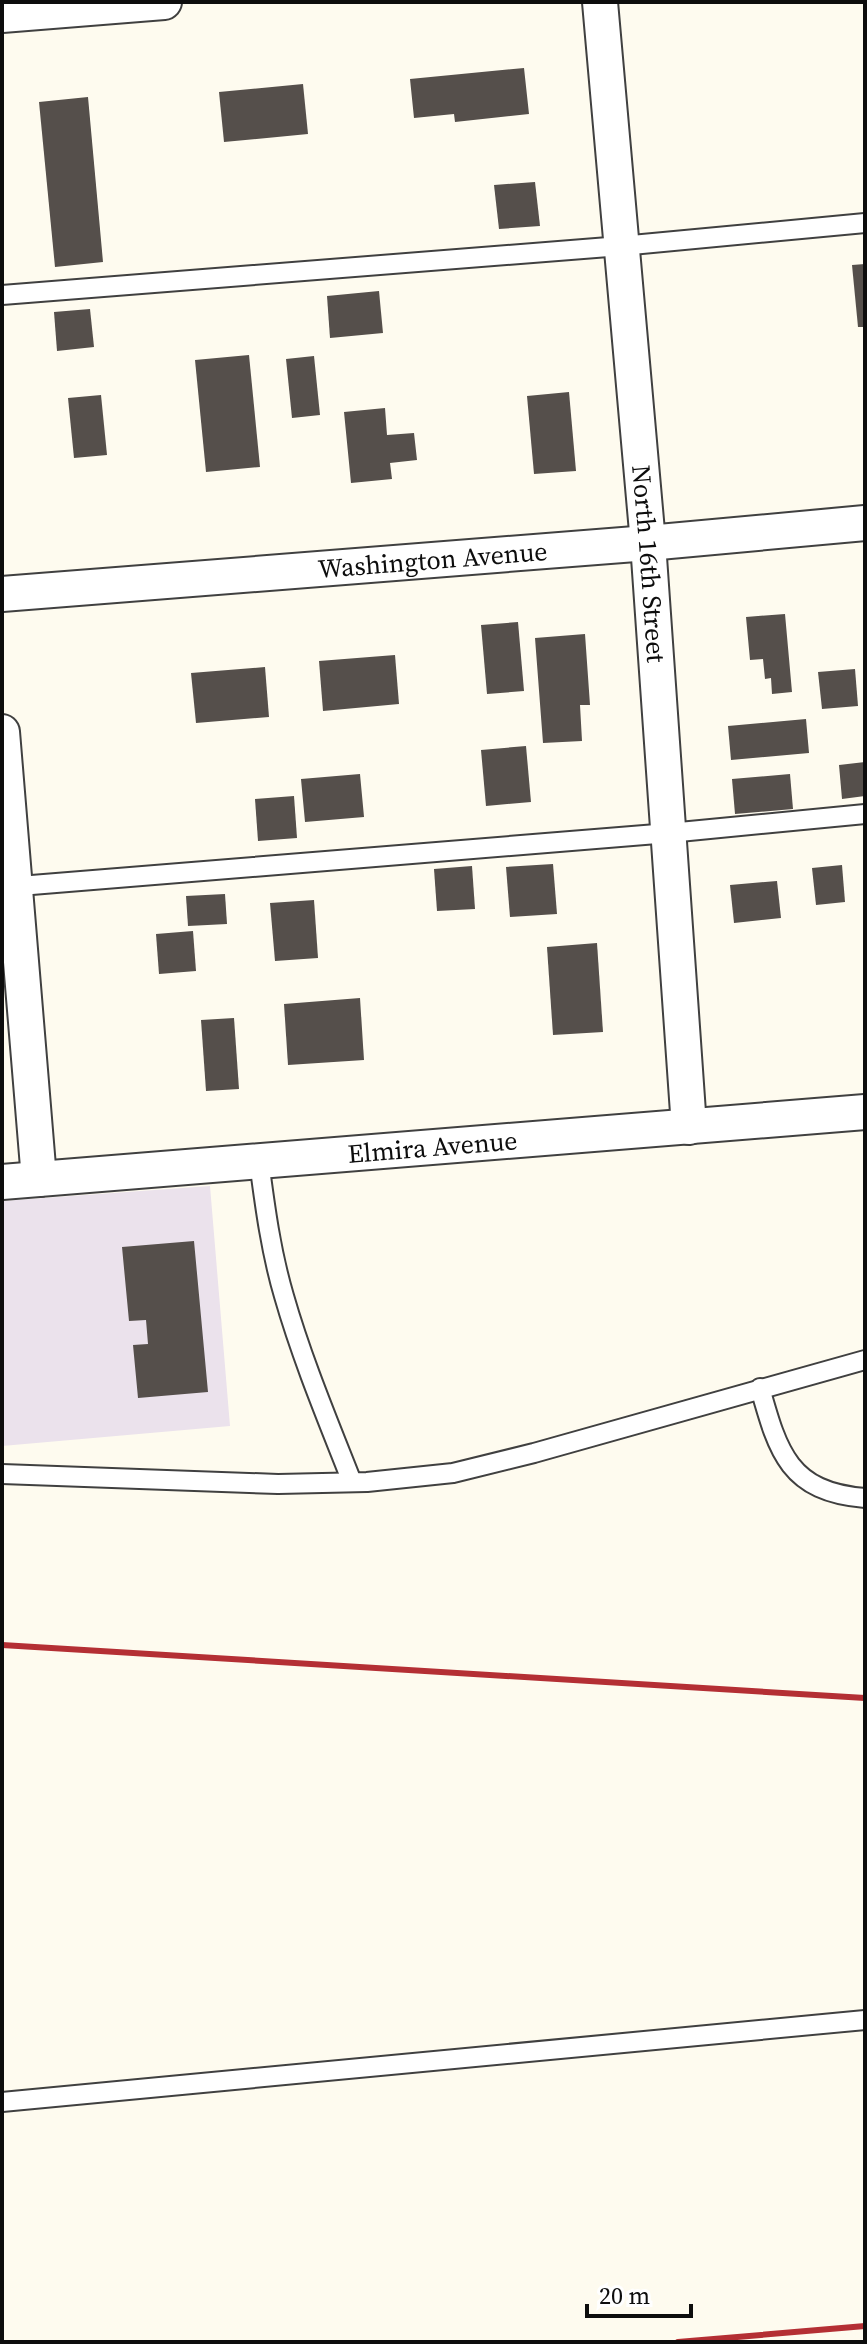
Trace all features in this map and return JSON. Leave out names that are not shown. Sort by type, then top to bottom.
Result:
[{"type":"street","points":[[2,15],[164,2]]},
{"type":"street","name":"North 16th Street","points":[[600,2],[648,543],[689,1127]]},
{"type":"street","name":"Washington Avenue","points":[[2,594],[865,523]]},
{"type":"street","points":[[2,732],[8,887],[39,1179]]},
{"type":"street","name":"Elmira Avenue","points":[[2,1182],[865,1112]]},
{"type":"lane","points":[[2,295],[621,246],[865,223]]},
{"type":"lane","points":[[8,887],[865,814]]},
{"type":"lane","points":[[259,1161],[283,1293],[305,1362],[352,1482]]},
{"type":"lane","points":[[2,1474],[278,1484],[352,1482],[453,1473],[865,1360]]},
{"type":"lane","points":[[760,1388],[779,1450],[790,1466],[816,1485],[841,1495],[865,1498]]},
{"type":"lane","points":[[2,2102],[865,2020]]},
{"type":"shaded area","points":[[210,1186],[230,1426],[2,1446],[2,1201]]},
{"type":"building","points":[[524,68],[529,114],[455,122],[454,114],[414,118],[410,79]]},
{"type":"building","points":[[303,84],[308,134],[224,142],[219,92]]},
{"type":"building","points":[[88,97],[103,262],[55,267],[39,102]]},
{"type":"building","points":[[535,182],[540,226],[499,229],[494,185]]},
{"type":"building","points":[[865,264],[865,327],[858,327],[852,265]]},
{"type":"building","points":[[379,291],[383,333],[330,338],[327,296]]},
{"type":"building","points":[[90,309],[94,347],[57,351],[54,312]]},
{"type":"building","points":[[249,355],[260,467],[206,472],[195,360]]},
{"type":"building","points":[[314,356],[320,415],[292,418],[286,359]]},
{"type":"building","points":[[569,392],[576,471],[534,474],[527,396]]},
{"type":"building","points":[[101,395],[107,455],[74,458],[68,398]]},
{"type":"building","points":[[385,408],[387,435],[414,433],[417,460],[390,463],[392,479],[351,483],[344,412]]},
{"type":"building","points":[[785,614],[792,692],[772,694],[771,678],[765,679],[763,659],[750,660],[746,617]]},
{"type":"building","points":[[518,622],[524,691],[487,694],[481,625]]},
{"type":"building","points":[[585,634],[590,705],[580,705],[582,741],[543,743],[535,638]]},
{"type":"building","points":[[395,655],[399,704],[323,711],[319,661]]},
{"type":"building","points":[[265,667],[269,717],[196,723],[191,673]]},
{"type":"building","points":[[855,669],[858,706],[822,709],[818,672]]},
{"type":"building","points":[[806,719],[809,753],[731,760],[728,726]]},
{"type":"building","points":[[526,746],[531,802],[486,806],[481,750]]},
{"type":"building","points":[[865,762],[865,796],[842,799],[839,765]]},
{"type":"building","points":[[360,774],[364,817],[305,822],[301,779]]},
{"type":"building","points":[[790,774],[793,809],[735,814],[732,779]]},
{"type":"building","points":[[294,796],[297,838],[258,841],[255,799]]},
{"type":"building","points":[[553,864],[557,914],[510,917],[506,867]]},
{"type":"building","points":[[842,865],[845,902],[816,905],[812,868]]},
{"type":"building","points":[[472,866],[475,909],[437,911],[434,869]]},
{"type":"building","points":[[777,881],[781,918],[734,923],[730,885]]},
{"type":"building","points":[[225,894],[227,924],[188,926],[186,896]]},
{"type":"building","points":[[314,900],[318,958],[275,961],[270,903]]},
{"type":"building","points":[[193,931],[196,971],[159,974],[156,934]]},
{"type":"building","points":[[597,943],[603,1032],[553,1035],[547,947]]},
{"type":"building","points":[[360,998],[364,1060],[288,1065],[284,1004]]},
{"type":"building","points":[[234,1018],[239,1089],[206,1091],[201,1020]]},
{"type":"building","points":[[194,1241],[208,1392],[138,1398],[133,1345],[148,1344],[146,1320],[129,1321],[122,1247]]},
{"type":"railway","points":[[2,1645],[865,1698]]},
{"type":"railway","points":[[678,2342],[865,2326]]}]
